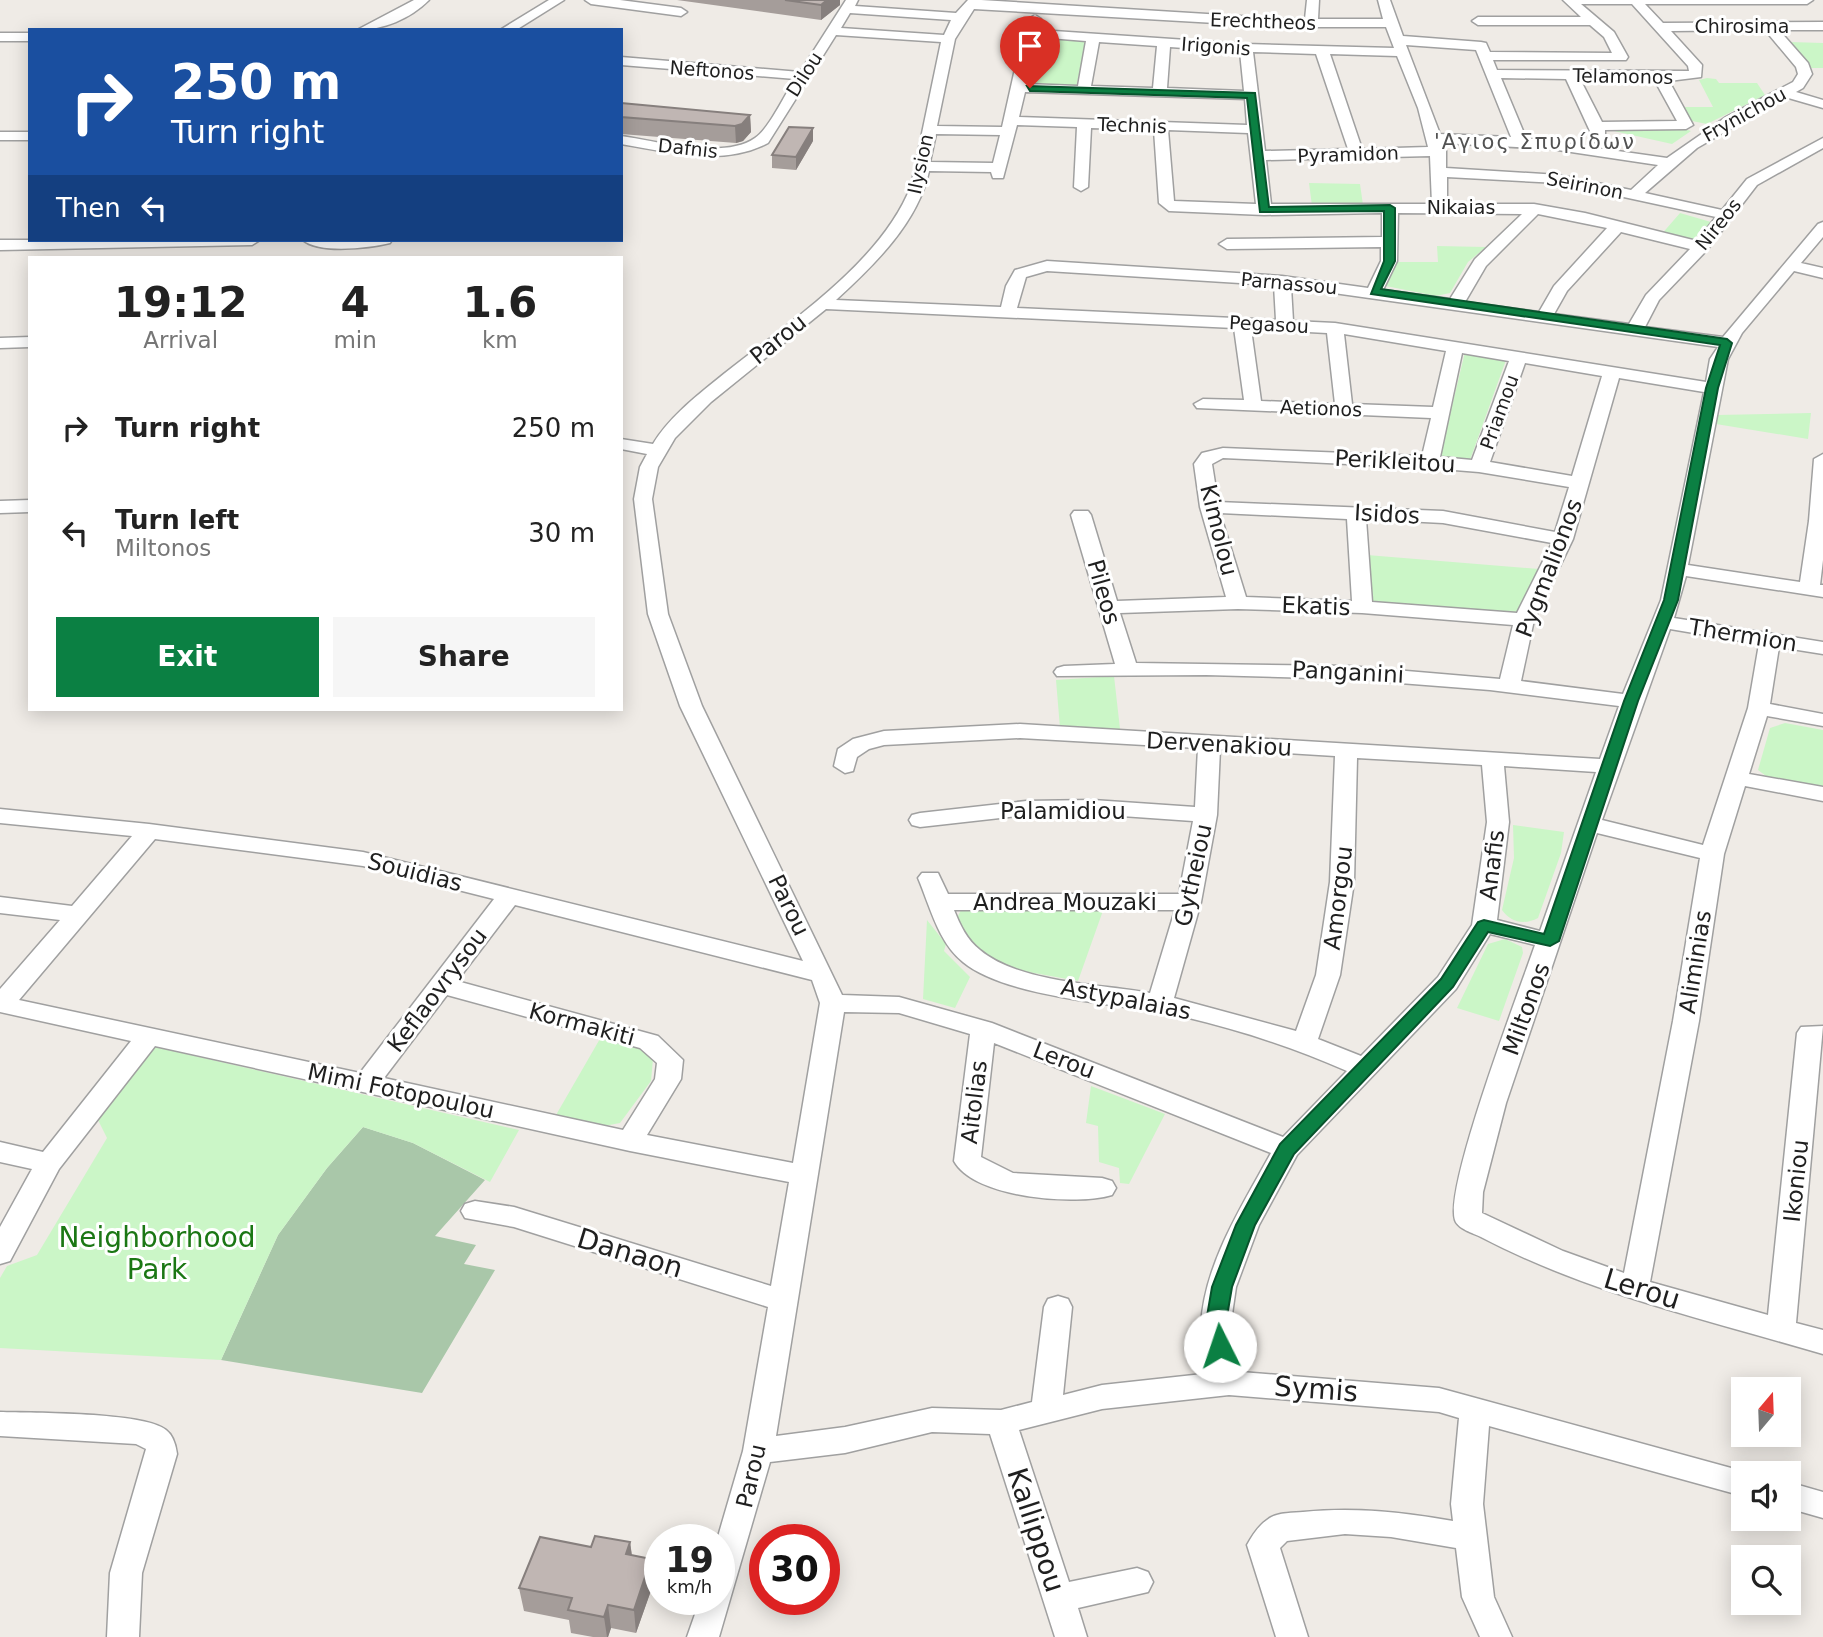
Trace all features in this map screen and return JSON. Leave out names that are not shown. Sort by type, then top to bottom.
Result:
[{"type":"street","points":[[369,28],[384,23],[423,0]]},
{"type":"street","points":[[509,28],[558,0]]},
{"type":"street","points":[[591,0],[681,12]]},
{"type":"street","points":[[1311,23],[1313,0]]},
{"type":"street","points":[[1384,0],[1388,23],[1400,46],[1437,144],[1442,172],[1439,206]]},
{"type":"street","points":[[1569,0],[1807,0]]},
{"type":"street","points":[[1485,57],[1621,57],[1622,54],[1609,36],[1569,0]]},
{"type":"street","name":"Telamonos","points":[[1493,75],[1660,77],[1690,76],[1698,70],[1635,0]]},
{"type":"street","name":"Erechtheos","points":[[973,3],[1311,23],[1388,23]]},
{"type":"street","name":"Ilysion","points":[[822,304],[870,260],[912,202],[948,39],[959,17],[973,3]]},
{"type":"street","points":[[849,5],[959,17]]},
{"type":"street","name":"Dilou","points":[[754,146],[762,140],[849,5]]},
{"type":"street","points":[[922,166],[999,172],[1030,33],[1035,19],[1044,9]]},
{"type":"street","points":[[1472,43],[1478,41],[1477,16],[1593,21]]},
{"type":"street","name":"Frynichou","points":[[1635,195],[1667,162],[1711,129],[1798,85],[1805,74],[1795,55],[1768,26]]},
{"type":"street","name":"Chirosima","points":[[1661,27],[1823,26]]},
{"type":"street","points":[[832,31],[948,39]]},
{"type":"street","name":"Irigonis","points":[[1030,33],[1322,51],[1472,43]]},
{"type":"street","points":[[0,37],[28,37]]},
{"type":"street","points":[[1084,89],[1093,38]]},
{"type":"street","points":[[1160,92],[1164,43]]},
{"type":"street","points":[[1472,43],[1482,46],[1519,140]]},
{"type":"street","points":[[1246,48],[1264,210]]},
{"type":"street","points":[[1322,51],[1357,155]]},
{"type":"street","name":"Neftonos","points":[[623,61],[803,76]]},
{"type":"street","points":[[1571,76],[1597,126],[1600,139],[1596,149]]},
{"type":"street","points":[[1597,126],[1686,125],[1660,77]]},
{"type":"street","points":[[1019,88],[1252,95]]},
{"type":"street","points":[[1782,93],[1823,104]]},
{"type":"street","points":[[1081,187],[1084,123]]},
{"type":"street","name":"Technis","points":[[927,130],[1084,123],[1253,129]]},
{"type":"street","name":"Nikaias","points":[[1161,126],[1167,203],[1174,208],[1264,210],[1439,206],[1534,209],[1701,247]]},
{"type":"street","points":[[0,136],[28,136]]},
{"type":"street","name":"Dafnis","points":[[623,140],[707,152],[730,152],[754,146]]},
{"type":"street","name":"Pyramidon","points":[[1258,156],[1357,155],[1437,144],[1519,140],[1596,149],[1667,162]]},
{"type":"street","name":"Nireos","points":[[1634,331],[1652,299],[1701,247],[1752,182],[1823,142]]},
{"type":"street","name":"Seirinon","points":[[1442,172],[1559,178],[1726,215]]},
{"type":"street","points":[[1375,292],[1389,261],[1390,208]]},
{"type":"street","points":[[1456,304],[1462,283],[1479,260],[1534,209]]},
{"type":"street","points":[[1544,317],[1560,289],[1618,226]]},
{"type":"street","name":"Miltonos","points":[[1468,1218],[1469,1192],[1493,1103],[1591,824],[1631,701],[1663,622],[1678,569],[1712,388],[1727,343],[1823,227]]},
{"type":"street","points":[[0,245],[151,242]]},
{"type":"street","points":[[331,242],[360,245],[374,242]]},
{"type":"street","points":[[1227,243],[1389,242]]},
{"type":"street","points":[[1791,266],[1823,273]]},
{"type":"street","name":"Parnassou","points":[[1009,314],[1017,275],[1033,267],[1282,281],[1727,343]]},
{"type":"street","points":[[1282,281],[1285,324]]},
{"type":"street","name":"Pegasou","points":[[822,304],[1335,328],[1712,388]]},
{"type":"street","name":"Parou","points":[[735,1533],[758,1451],[833,1003],[822,974],[691,706],[658,614],[643,499],[649,467],[668,435],[705,398],[822,304]]},
{"type":"street","points":[[1242,322],[1253,405]]},
{"type":"street","points":[[1335,328],[1344,409]]},
{"type":"street","points":[[0,343],[28,342]]},
{"type":"street","points":[[1430,462],[1438,413],[1455,347]]},
{"type":"street","name":"Priamou","points":[[1479,466],[1519,357]]},
{"type":"street","name":"Pygmalionos","points":[[1510,683],[1524,620],[1563,539],[1612,372]]},
{"type":"street","name":"Aetionos","points":[[1203,404],[1438,413]]},
{"type":"street","points":[[623,444],[659,451]]},
{"type":"street","name":"Perikleitou","points":[[1208,457],[1223,453],[1430,462],[1479,466],[1581,483]]},
{"type":"street","name":"Kimolou","points":[[1208,457],[1203,464],[1209,507],[1238,603]]},
{"type":"street","points":[[1678,569],[1816,590],[1823,459]]},
{"type":"street","points":[[0,507],[28,506]]},
{"type":"street","name":"Isidos","points":[[1209,507],[1356,512],[1455,519],[1563,539]]},
{"type":"street","points":[[1356,512],[1362,607]]},
{"type":"street","name":"Pileos","points":[[1081,515],[1127,668]]},
{"type":"street","name":"Ekatis","points":[[1108,607],[1238,603],[1362,607],[1524,620]]},
{"type":"street","name":"Thermion","points":[[1663,622],[1823,648]]},
{"type":"street","name":"Aliminias","points":[[1635,1288],[1686,1021],[1712,854],[1759,708],[1770,640]]},
{"type":"street","name":"Panganini","points":[[1064,672],[1127,668],[1257,668],[1510,683],[1631,701]]},
{"type":"street","points":[[1759,708],[1823,720]]},
{"type":"street","name":"Dervenakiou","points":[[845,766],[846,754],[861,744],[897,737],[1020,731],[1609,766]]},
{"type":"street","name":"Gytheiou","points":[[1160,1003],[1189,902],[1206,816],[1209,744]]},
{"type":"street","name":"Amorgou","points":[[1305,1041],[1328,975],[1342,882],[1346,751]]},
{"type":"street","name":"Anafis","points":[[1229,1383],[1215,1328],[1222,1287],[1245,1225],[1287,1149],[1447,983],[1484,925],[1498,822],[1492,759]]},
{"type":"street","points":[[1736,778],[1823,794]]},
{"type":"street","name":"Palamidiou","points":[[920,820],[1026,808],[1093,807],[1206,816]]},
{"type":"street","name":"Souidias","points":[[0,816],[149,831],[363,859],[822,974]]},
{"type":"street","points":[[1591,824],[1712,854]]},
{"type":"street","points":[[1,1004],[149,831]]},
{"type":"street","name":"Astypalaias","points":[[930,878],[947,926],[972,957],[1002,972],[1160,1003],[1305,1041],[1366,1069]]},
{"type":"street","name":"Keflaovrysou","points":[[366,1084],[509,896]]},
{"type":"street","name":"Andrea Mouzaki","points":[[940,902],[1189,902]]},
{"type":"street","points":[[0,905],[76,914]]},
{"type":"street","points":[[1484,925],[1550,941]]},
{"type":"street","name":"Kormakiti","points":[[440,985],[649,1042],[670,1060],[668,1079],[630,1141]]},
{"type":"street","name":"Lerou","points":[[833,1003],[899,1005],[983,1029],[1287,1149]]},
{"type":"street","name":"Mimi Fotopoulou","points":[[1,1004],[630,1141],[804,1175]]},
{"type":"street","name":"Aitolias","points":[[983,1029],[967,1161],[980,1173],[1011,1184],[1102,1188]]},
{"type":"street","name":"Ikoniou","points":[[1781,1330],[1816,1034]]},
{"type":"street","points":[[0,1253],[49,1163],[150,1035]]},
{"type":"street","points":[[0,1152],[49,1163]]},
{"type":"street","name":"Danaon","points":[[475,1211],[514,1217],[782,1300]]},
{"type":"street","name":"Lerou","points":[[1468,1218],[1497,1236],[1553,1260],[1635,1288],[1823,1342]]},
{"type":"street","points":[[1046,1411],[1058,1307]]},
{"type":"street","name":"Symis","points":[[758,1451],[845,1440],[933,1420],[1001,1422],[1102,1397],[1229,1383],[1439,1400],[1731,1480]]},
{"type":"street","points":[[1475,1410],[1467,1504],[1478,1598],[1496,1637]]},
{"type":"street","name":"Kallippou","points":[[1001,1422],[1071,1637]]},
{"type":"street","points":[[0,1424],[136,1432],[157,1438],[162,1454],[126,1573],[122,1637]]},
{"type":"street","points":[[1801,1499],[1823,1505]]},
{"type":"street","points":[[1292,1637],[1266,1562],[1263,1545],[1279,1528],[1345,1521],[1391,1524],[1471,1537]]},
{"type":"street","points":[[1058,1598],[1137,1583]]},
{"type":"street","points":[[703,1637],[711,1615]]},
{"type":"green space","points":[[1037,37],[1087,39],[1076,87],[1025,85]]},
{"type":"green space","points":[[1790,42],[1823,43],[1823,68],[1810,68]]},
{"type":"green space","points":[[1716,79],[1719,83],[1757,83],[1765,95],[1707,124],[1692,121],[1681,107],[1713,107],[1699,80]]},
{"type":"green space","points":[[1681,128],[1691,131],[1672,144],[1605,129]]},
{"type":"green space","points":[[1309,183],[1360,184],[1363,205],[1312,206]]},
{"type":"green space","points":[[1680,213],[1711,222],[1691,242],[1660,236]]},
{"type":"green space","points":[[1437,246],[1486,247],[1468,262],[1450,293],[1436,296],[1386,286],[1397,262],[1438,262]]},
{"type":"green space","points":[[1465,352],[1506,360],[1470,460],[1440,456]]},
{"type":"green space","points":[[1811,413],[1808,439],[1716,424],[1717,415]]},
{"type":"green space","points":[[1367,555],[1539,569],[1518,614],[1371,603]]},
{"type":"green space","points":[[1114,676],[1120,729],[1060,728],[1056,680]]},
{"type":"green space","points":[[1785,723],[1823,730],[1823,790],[1770,779],[1758,770],[1770,728]]},
{"type":"green space","points":[[1513,825],[1564,832],[1561,853],[1538,918],[1528,922],[1518,922],[1502,910],[1514,858]]},
{"type":"green space","points":[[1105,905],[1078,981],[1006,968],[972,947],[957,918],[962,908]]},
{"type":"green space","points":[[927,920],[946,944],[944,951],[970,977],[955,1008],[923,999]]},
{"type":"green space","points":[[1505,939],[1522,947],[1523,953],[1499,1021],[1457,1008],[1488,944]]},
{"type":"green space","points":[[601,1037],[642,1049],[653,1059],[651,1081],[620,1123],[604,1126],[556,1115]]},
{"type":"green space","name":"Neighborhood Park","points":[[155,1047],[519,1130],[490,1182],[413,1143],[363,1127],[327,1168],[278,1235],[221,1360],[0,1348],[0,1278],[7,1266],[37,1255],[107,1138],[97,1118]]},
{"type":"green space","points":[[1091,1086],[1165,1114],[1129,1184],[1120,1183],[1119,1168],[1099,1162],[1098,1126],[1086,1123]]},
{"type":"green space","points":[[363,1127],[413,1143],[485,1180],[435,1236],[476,1245],[464,1264],[495,1270],[422,1393],[221,1360],[278,1235],[327,1168]]},
{"type":"building","points":[[785,0],[827,0],[821,5]]},
{"type":"building","points":[[623,103],[750,115],[742,124],[735,126],[623,117]]},
{"type":"building","points":[[789,127],[813,128],[796,157],[772,155]]},
{"type":"building","points":[[595,1536],[630,1542],[626,1554],[644,1558],[644,1580],[634,1610],[608,1605],[604,1617],[568,1610],[572,1598],[519,1588],[540,1537],[591,1547]]},
{"type":"district","name":"'Αγιος Σπυρίδων","points":[[1535,142]]},
{"type":"route","points":[[1030,88],[1252,95],[1253,129],[1264,210],[1390,208],[1389,261],[1375,292],[1727,343],[1719,359],[1712,388],[1671,600],[1631,701],[1550,941],[1484,925],[1447,983],[1287,1149],[1245,1225],[1222,1287],[1215,1328],[1220,1346]]}]
